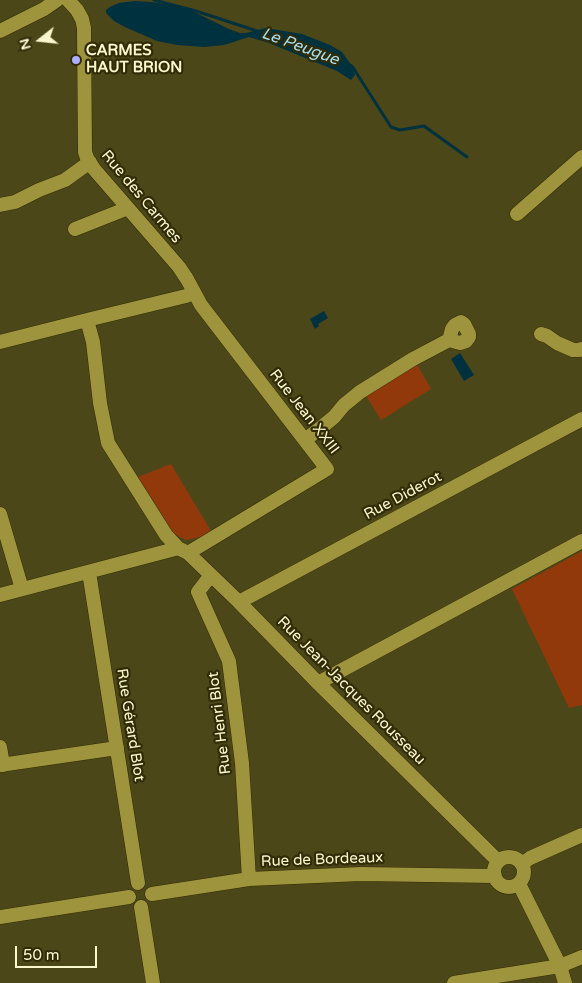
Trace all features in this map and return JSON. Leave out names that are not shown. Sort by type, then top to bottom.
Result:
[{"type":"street","points":[[0,31],[44,9],[57,0]]},
{"type":"street","name":"Rue des Carmes","points":[[68,0],[77,10],[84,28],[85,152],[87,158],[94,169],[179,266],[194,293]]},
{"type":"street","points":[[517,214],[582,157]]},
{"type":"street","points":[[0,205],[15,202],[65,180],[90,162]]},
{"type":"street","points":[[75,229],[122,210],[127,206]]},
{"type":"street","points":[[0,342],[194,293]]},
{"type":"street","name":"Rue Jean XXIII","points":[[183,550],[327,469],[201,306],[194,293]]},
{"type":"street","name":"Rue Jean-Jacques Rousseau","points":[[87,320],[93,342],[100,403],[108,443],[166,535],[239,602],[498,861]]},
{"type":"street","points":[[541,334],[572,350],[582,349]]},
{"type":"street","points":[[305,440],[334,417],[344,405],[360,392],[413,359],[450,340]]},
{"type":"street","name":"Rue Diderot","points":[[239,602],[582,419]]},
{"type":"street","points":[[0,514],[22,589]]},
{"type":"street","points":[[318,683],[582,541]]},
{"type":"street","points":[[0,595],[175,549],[183,550]]},
{"type":"street","name":"Rue Gérard Blot","points":[[89,572],[138,883]]},
{"type":"street","name":"Rue Henri Blot","points":[[211,575],[198,592],[229,661],[242,762],[249,879]]},
{"type":"street","points":[[0,747],[2,765],[117,748]]},
{"type":"street","points":[[522,864],[530,858],[582,835]]},
{"type":"street","points":[[510,857],[517,859],[522,864],[524,874],[518,884],[508,887],[498,882],[494,871],[498,861],[510,857]]},
{"type":"street","name":"Rue de Bordeaux","points":[[152,894],[249,879],[361,874],[495,876]]},
{"type":"street","points":[[138,883],[149,887],[152,894],[148,904],[141,907],[134,905],[128,897],[132,887],[138,883]]},
{"type":"street","points":[[518,884],[560,966],[565,983]]},
{"type":"street","points":[[0,917],[128,897]]},
{"type":"street","points":[[141,907],[153,983]]},
{"type":"street","points":[[454,983],[560,966],[582,957]]},
{"type":"shaded area","points":[[416,363],[431,389],[381,420],[365,394]]},
{"type":"shaded area","points":[[171,464],[211,531],[201,537],[186,540],[174,534],[138,477]]},
{"type":"shaded area","points":[[582,551],[582,705],[569,708],[512,589]]},
{"type":"water","points":[[135,1],[184,7],[240,33],[266,28],[302,34],[342,52],[352,66],[355,75],[351,80],[337,71],[269,43],[249,37],[224,45],[204,47],[157,41],[114,21],[106,13],[106,10],[119,3]]},
{"type":"water","points":[[324,311],[328,318],[318,324],[319,326],[315,329],[310,319]]},
{"type":"water","points":[[460,353],[474,375],[464,381],[451,359]]},
{"type":"waterway","name":"Le Peugue","points":[[154,0],[196,11],[260,32]]},
{"type":"waterway","name":"Le Peugue","points":[[350,65],[391,127],[400,130],[424,126],[467,157]]},
{"type":"place","name":"CARMES HAUT BRION","points":[[76,60]]}]
